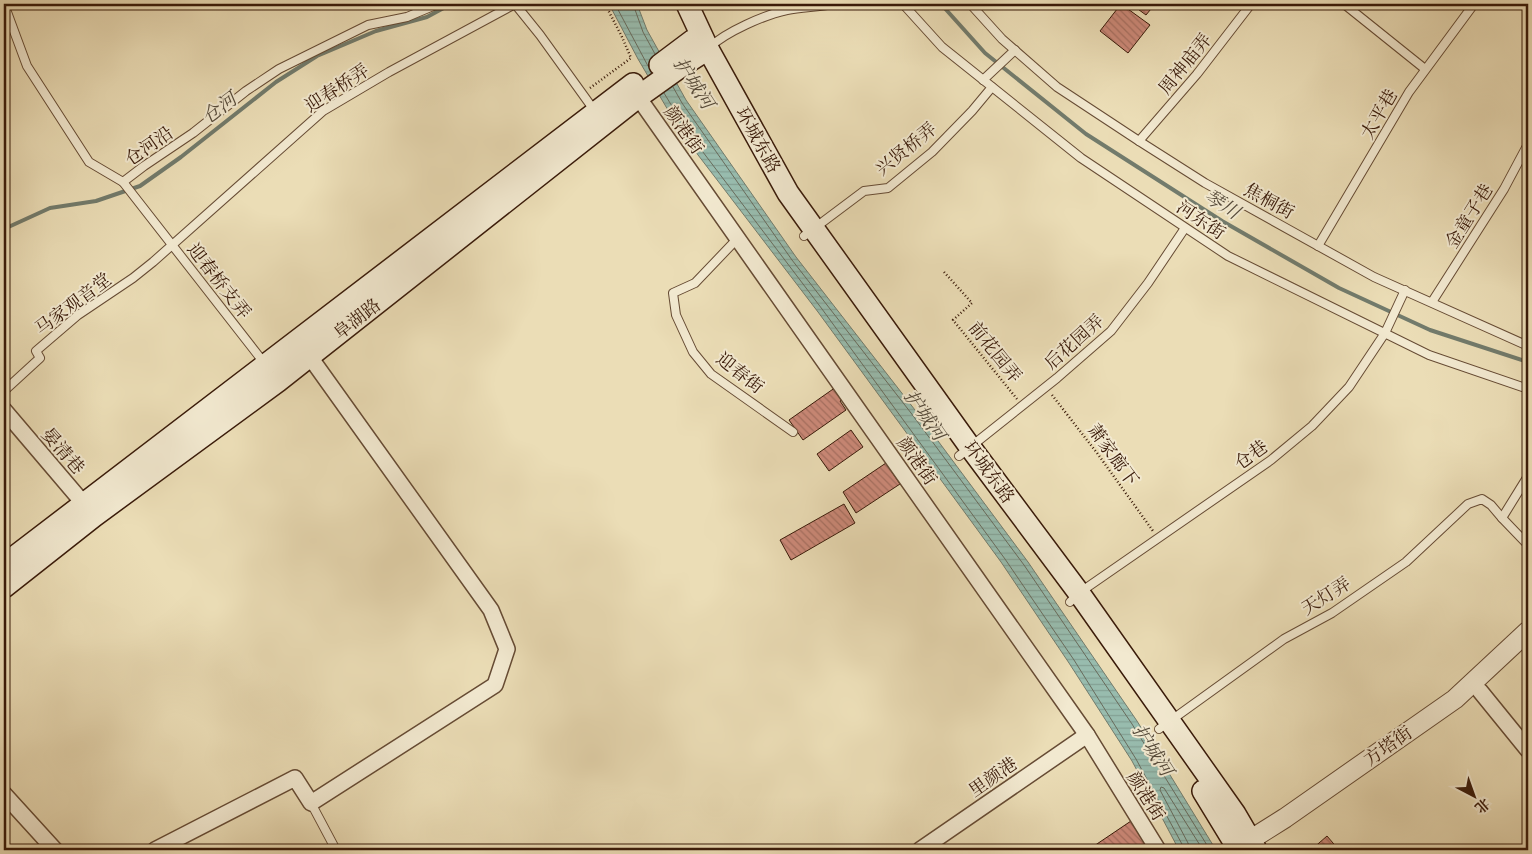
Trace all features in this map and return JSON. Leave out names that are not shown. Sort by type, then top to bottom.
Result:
[{"type":"main road","points":[[676,4],[696,49]]},
{"type":"main road","points":[[687,4],[696,49]]},
{"type":"main road","name":"阜湖路","points":[[4,564],[89,509],[272,373],[600,118],[696,49]]},
{"type":"main road","name":"环城东路","points":[[696,49],[782,206],[809,233],[965,451],[1074,598],[1165,726],[1195,777],[1249,848]]},
{"type":"main road","name":"阜湖路","points":[[272,373],[310,357],[600,118]]},
{"type":"main road","name":"阜湖路","points":[[4,587],[89,509]]},
{"type":"street","name":"颜港街","points":[[643,88],[737,239],[1086,735],[1158,850]]},
{"type":"street","points":[[155,850],[295,778],[311,803],[495,685],[507,649],[491,610],[310,357]]},
{"type":"street","name":"晏清巷","points":[[4,410],[89,509]]},
{"type":"street","name":"方塔街","points":[[1249,848],[1286,818],[1455,699],[1528,631]]},
{"type":"street","name":"方塔街","points":[[1249,848],[1380,766],[1469,701],[1528,644]]},
{"type":"street","points":[[1480,691],[1528,750]]},
{"type":"street","name":"里颜港","points":[[920,850],[1086,735]]},
{"type":"street","points":[[4,794],[55,850]]},
{"type":"lane","name":"仓河沿","points":[[4,4],[26,66],[89,162],[124,182],[144,166],[194,133],[246,91],[279,69],[368,26],[407,17],[438,4]]},
{"type":"lane","points":[[515,4],[600,118]]},
{"type":"lane","name":"迎春桥弄","points":[[172,245],[323,111],[389,72],[515,4]]},
{"type":"lane","points":[[696,49],[774,14],[833,4]]},
{"type":"lane","name":"河东街","points":[[903,4],[942,47],[1080,158],[1228,256],[1429,355],[1528,389]]},
{"type":"lane","name":"焦桐街","points":[[973,4],[973,7],[1002,39],[1057,87],[1205,183],[1374,277],[1528,346]]},
{"type":"lane","name":"周神庙弄","points":[[1139,141],[1198,74],[1251,4]]},
{"type":"lane","points":[[1344,4],[1425,69]]},
{"type":"lane","name":"太平巷","points":[[1318,246],[1409,92],[1474,4]]},
{"type":"lane","points":[[983,80],[1015,50]]},
{"type":"lane","name":"兴贤桥弄","points":[[809,233],[864,191],[888,188],[932,152],[992,87]]},
{"type":"lane","name":"金童子巷","points":[[1432,302],[1504,189],[1528,144]]},
{"type":"lane","name":"迎春桥支弄","points":[[124,182],[136,200],[272,373]]},
{"type":"lane","name":"后花园弄","points":[[965,451],[1047,387],[1111,331],[1148,283],[1185,228]]},
{"type":"lane","name":"迎春街","points":[[737,239],[695,284],[673,293],[676,315],[693,352],[711,374],[793,432]]},
{"type":"lane","name":"马家观音堂","points":[[4,391],[40,358],[36,351],[78,315],[133,278],[172,245]]},
{"type":"lane","name":"仓巷","points":[[1074,598],[1271,460],[1312,426],[1350,387],[1385,333],[1405,290]]},
{"type":"lane","points":[[1528,476],[1502,518],[1528,545]]},
{"type":"lane","name":"天灯弄","points":[[1165,726],[1284,639],[1332,612],[1406,562],[1468,504],[1482,499],[1491,505],[1502,518]]},
{"type":"lane","points":[[311,803],[336,850]]},
{"type":"path","points":[[582,93],[631,58],[605,4]]},
{"type":"path","name":"前花园弄","points":[[944,272],[972,303],[953,320],[1022,406]]},
{"type":"path","name":"萧家廊下","points":[[1047,387],[1158,539]]},
{"type":"water","name":"护城河","points":[[609,4],[637,4],[647,30],[686,100],[796,257],[915,410],[1028,562],[1137,721],[1216,850],[1179,850],[1132,761],[1001,562],[818,312],[682,134],[638,59]]},
{"type":"building","points":[[1121,4],[1150,25],[1128,53],[1100,31]]},
{"type":"building","points":[[1131,4],[1155,4],[1146,15]]},
{"type":"building","points":[[836,387],[844,398],[840,401],[846,410],[803,440],[789,420]]},
{"type":"building","points":[[851,430],[863,447],[829,471],[817,454]]},
{"type":"building","points":[[886,463],[900,484],[856,513],[843,492]]},
{"type":"building","points":[[844,504],[855,523],[791,560],[780,540]]},
{"type":"building","points":[[1131,821],[1150,850],[1088,850]]},
{"type":"building","points":[[1327,836],[1339,850],[1311,850]]},
{"type":"waterway","name":"仓河","points":[[4,229],[50,208],[96,201],[140,186],[181,157],[276,82],[317,56],[376,31],[427,17],[451,4]]},
{"type":"waterway","name":"琴川","points":[[941,4],[985,53],[1086,134],[1222,221],[1339,288],[1430,330],[1528,362]]}]
